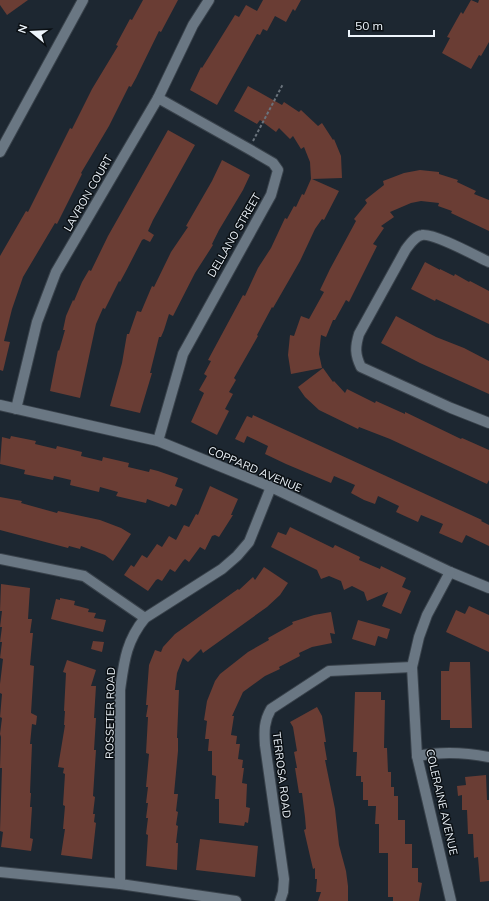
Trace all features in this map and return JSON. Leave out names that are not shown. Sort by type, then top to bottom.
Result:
[{"type":"street","points":[[0,152],[83,0]]},
{"type":"street","name":"LAVRON COURT","points":[[16,409],[37,322],[56,272],[158,98],[193,25],[209,0]]},
{"type":"street","name":"DELLANO STREET","points":[[158,98],[273,163],[278,170],[271,195],[183,354],[158,441]]},
{"type":"street","points":[[489,262],[435,236],[421,235],[412,241],[406,249],[360,334],[355,347],[357,359],[361,368],[451,408],[489,422]]},
{"type":"street","name":"COPPARD AVENUE","points":[[0,405],[158,441],[271,488],[450,572],[489,588]]},
{"type":"street","name":"ROSSETER ROAD","points":[[120,884],[120,690],[126,654],[136,629],[145,618],[222,569],[237,556],[249,542],[271,488]]},
{"type":"street","points":[[0,559],[84,576],[145,618]]},
{"type":"street","name":"COLERAINE AVENUE","points":[[450,572],[427,615],[419,637],[412,667],[417,756],[451,901]]},
{"type":"street","name":"TERROSA ROAD","points":[[280,901],[283,892],[283,873],[264,728],[266,716],[271,709],[329,671],[412,667]]},
{"type":"street","points":[[417,756],[434,753],[464,752],[489,757]]},
{"type":"street","points":[[0,872],[120,884],[236,901]]},
{"type":"path","points":[[249,149],[283,84]]},
{"type":"building","points":[[0,0],[28,0],[7,15],[0,5]]},
{"type":"building","points":[[143,0],[178,0],[161,32],[159,31],[131,87],[129,86],[109,126],[81,173],[82,174],[57,224],[55,223],[23,277],[12,309],[4,341],[10,342],[3,371],[0,370],[0,256],[26,211],[28,212],[70,128],[72,129],[92,89],[118,46],[116,45],[130,19],[132,20]]},
{"type":"building","points":[[263,0],[301,0],[295,11],[293,9],[286,22],[275,16],[267,31],[263,29],[260,35],[257,34],[217,105],[190,90],[201,67],[202,68],[235,15],[239,17],[246,5],[257,11]]},
{"type":"building","points":[[471,0],[478,3],[479,0],[489,0],[489,42],[471,69],[442,53],[450,38],[447,37],[461,12],[463,14]]},
{"type":"building","points":[[248,86],[282,105],[284,102],[299,112],[301,110],[318,126],[322,123],[333,140],[334,139],[341,156],[342,178],[312,179],[339,191],[324,220],[322,219],[315,229],[300,261],[273,308],[272,307],[257,335],[258,336],[234,378],[236,380],[229,392],[233,394],[225,409],[229,411],[217,435],[191,422],[204,393],[199,390],[207,376],[204,374],[211,361],[208,360],[243,295],[245,296],[258,268],[271,248],[285,218],[287,219],[294,206],[296,207],[302,194],[304,195],[311,179],[310,162],[304,147],[301,149],[293,136],[290,139],[279,128],[276,132],[260,120],[257,124],[234,111]]},
{"type":"building","points":[[168,130],[195,145],[153,220],[148,231],[154,235],[150,242],[144,239],[142,240],[105,309],[103,308],[96,324],[80,398],[50,391],[58,350],[59,351],[65,330],[63,330],[66,316],[73,300],[74,301],[89,270],[91,271],[108,236]]},
{"type":"building","points":[[222,160],[250,175],[243,190],[219,230],[212,244],[213,245],[195,273],[173,316],[169,314],[161,337],[159,337],[150,373],[152,373],[140,413],[110,406],[122,363],[127,334],[129,334],[137,311],[141,312],[152,286],[154,287],[171,252],[188,227],[186,226],[212,181]]},
{"type":"building","points":[[420,170],[439,172],[439,174],[458,180],[457,182],[476,191],[474,194],[489,200],[489,231],[451,213],[452,211],[438,206],[439,203],[421,201],[411,203],[390,212],[394,217],[381,226],[384,228],[373,244],[377,246],[349,302],[346,300],[335,320],[333,320],[326,337],[321,335],[319,354],[322,368],[291,374],[288,355],[290,335],[294,336],[301,316],[309,319],[324,292],[320,290],[356,221],[354,219],[367,203],[365,200],[384,185],[383,181],[404,173]]},
{"type":"building","points":[[425,262],[454,276],[455,274],[489,291],[489,324],[411,289]]},
{"type":"building","points":[[396,316],[436,337],[464,348],[489,361],[489,394],[420,363],[381,343]]},
{"type":"building","points":[[323,368],[333,382],[334,381],[345,393],[347,389],[375,403],[376,401],[405,414],[405,412],[461,439],[462,438],[489,450],[489,480],[487,484],[390,439],[359,427],[358,429],[319,410],[305,397],[298,387]]},
{"type":"building","points":[[253,415],[482,520],[481,521],[489,525],[489,546],[466,535],[462,543],[439,533],[443,524],[421,515],[418,522],[396,512],[399,506],[378,496],[375,504],[364,500],[351,493],[355,485],[334,476],[331,483],[286,464],[265,454],[268,446],[247,436],[244,443],[235,439],[247,416],[252,418]]},
{"type":"building","points":[[11,436],[36,441],[35,444],[56,449],[57,446],[82,452],[81,456],[102,461],[103,457],[129,463],[128,467],[149,472],[150,469],[158,471],[178,478],[175,486],[183,489],[176,506],[171,504],[169,507],[147,499],[146,503],[116,496],[118,492],[100,487],[99,492],[70,485],[71,480],[54,476],[53,480],[24,474],[25,470],[0,464],[2,437],[10,439]]},
{"type":"building","points":[[210,486],[238,499],[231,515],[233,515],[219,537],[215,535],[212,536],[205,550],[200,547],[189,562],[185,559],[175,572],[170,569],[162,581],[158,579],[156,580],[148,591],[124,575],[131,565],[134,567],[142,555],[147,558],[157,544],[162,547],[169,536],[176,540],[184,525],[189,527],[196,514],[198,515]]},
{"type":"building","points":[[0,497],[22,501],[21,503],[57,513],[58,511],[100,520],[121,528],[131,534],[113,561],[105,555],[81,546],[80,549],[69,546],[68,548],[0,530]]},
{"type":"building","points":[[290,527],[333,548],[335,545],[360,557],[359,560],[380,569],[381,566],[406,578],[402,587],[411,591],[401,614],[382,606],[388,592],[367,601],[364,592],[352,586],[344,590],[341,581],[329,576],[321,579],[317,570],[271,547],[278,532],[286,535]]},
{"type":"building","points":[[264,567],[288,583],[280,595],[267,607],[203,653],[201,649],[188,662],[183,658],[177,673],[175,690],[179,690],[177,738],[178,751],[174,794],[178,794],[176,811],[178,812],[176,825],[178,826],[176,843],[178,843],[177,870],[146,866],[148,835],[146,834],[148,818],[146,818],[148,803],[146,803],[148,787],[146,787],[149,754],[146,753],[148,717],[146,717],[148,705],[146,705],[149,665],[155,650],[161,652],[163,647],[175,634],[238,589],[239,590],[253,577],[255,580]]},
{"type":"building","points":[[1,584],[30,588],[28,619],[32,619],[30,633],[33,633],[30,665],[34,666],[31,713],[37,716],[36,725],[32,724],[30,744],[32,744],[30,807],[32,807],[30,838],[33,839],[31,851],[1,847],[3,832],[0,831],[2,768],[0,768],[0,734],[2,718],[0,717],[2,694],[0,693],[0,684],[3,659],[0,658],[2,642],[0,642],[2,627],[0,627],[2,611],[0,611]]},
{"type":"building","points":[[60,598],[75,601],[74,605],[89,609],[88,612],[96,613],[94,618],[106,620],[103,632],[51,619],[56,599],[60,600]]},
{"type":"building","points":[[469,606],[489,615],[489,652],[446,632],[456,610],[465,614]]},
{"type":"building","points":[[331,612],[335,634],[330,633],[332,643],[312,647],[299,653],[300,656],[279,667],[280,669],[265,676],[243,692],[232,716],[234,716],[231,735],[237,736],[236,744],[240,744],[238,759],[243,760],[242,768],[244,768],[242,783],[247,784],[246,807],[250,808],[248,823],[245,822],[244,826],[219,823],[219,799],[215,799],[216,776],[212,775],[212,751],[208,751],[209,739],[205,739],[207,721],[204,720],[207,701],[215,681],[220,674],[248,652],[269,640],[268,638],[293,624],[292,622],[314,615]]},
{"type":"building","points":[[358,620],[390,629],[387,639],[378,636],[375,646],[352,639]]},
{"type":"building","points":[[93,641],[104,642],[102,652],[91,649]]},
{"type":"building","points":[[67,660],[96,670],[91,686],[96,686],[94,750],[96,750],[93,796],[95,797],[93,814],[95,814],[94,822],[96,823],[92,859],[61,855],[65,829],[63,829],[65,806],[63,805],[65,774],[63,773],[64,768],[58,767],[65,725],[64,711],[66,673],[63,672]]},
{"type":"building","points":[[450,662],[470,662],[472,728],[450,728],[450,720],[441,720],[441,671],[449,671]]},
{"type":"building","points":[[355,692],[381,692],[381,700],[385,700],[384,748],[387,748],[388,772],[391,772],[391,787],[394,787],[394,796],[398,796],[398,820],[405,820],[405,844],[412,844],[412,868],[418,868],[418,882],[422,883],[419,901],[393,901],[393,897],[388,897],[388,853],[379,853],[379,824],[375,824],[376,806],[368,806],[368,800],[363,800],[363,782],[361,782],[361,776],[356,776],[357,752],[353,752]]},
{"type":"building","points":[[317,707],[322,716],[326,742],[324,742],[327,760],[325,760],[335,809],[339,845],[346,871],[348,901],[318,901],[321,892],[316,892],[317,879],[315,879],[315,868],[313,869],[304,830],[306,829],[302,793],[299,793],[295,768],[297,768],[294,752],[297,751],[293,727],[290,722]]},
{"type":"building","points":[[486,775],[487,800],[489,800],[489,881],[480,882],[478,857],[474,858],[473,834],[468,834],[467,810],[462,810],[462,795],[458,796],[457,786],[466,785],[465,777]]},
{"type":"building","points":[[200,839],[258,846],[255,877],[196,870]]}]
